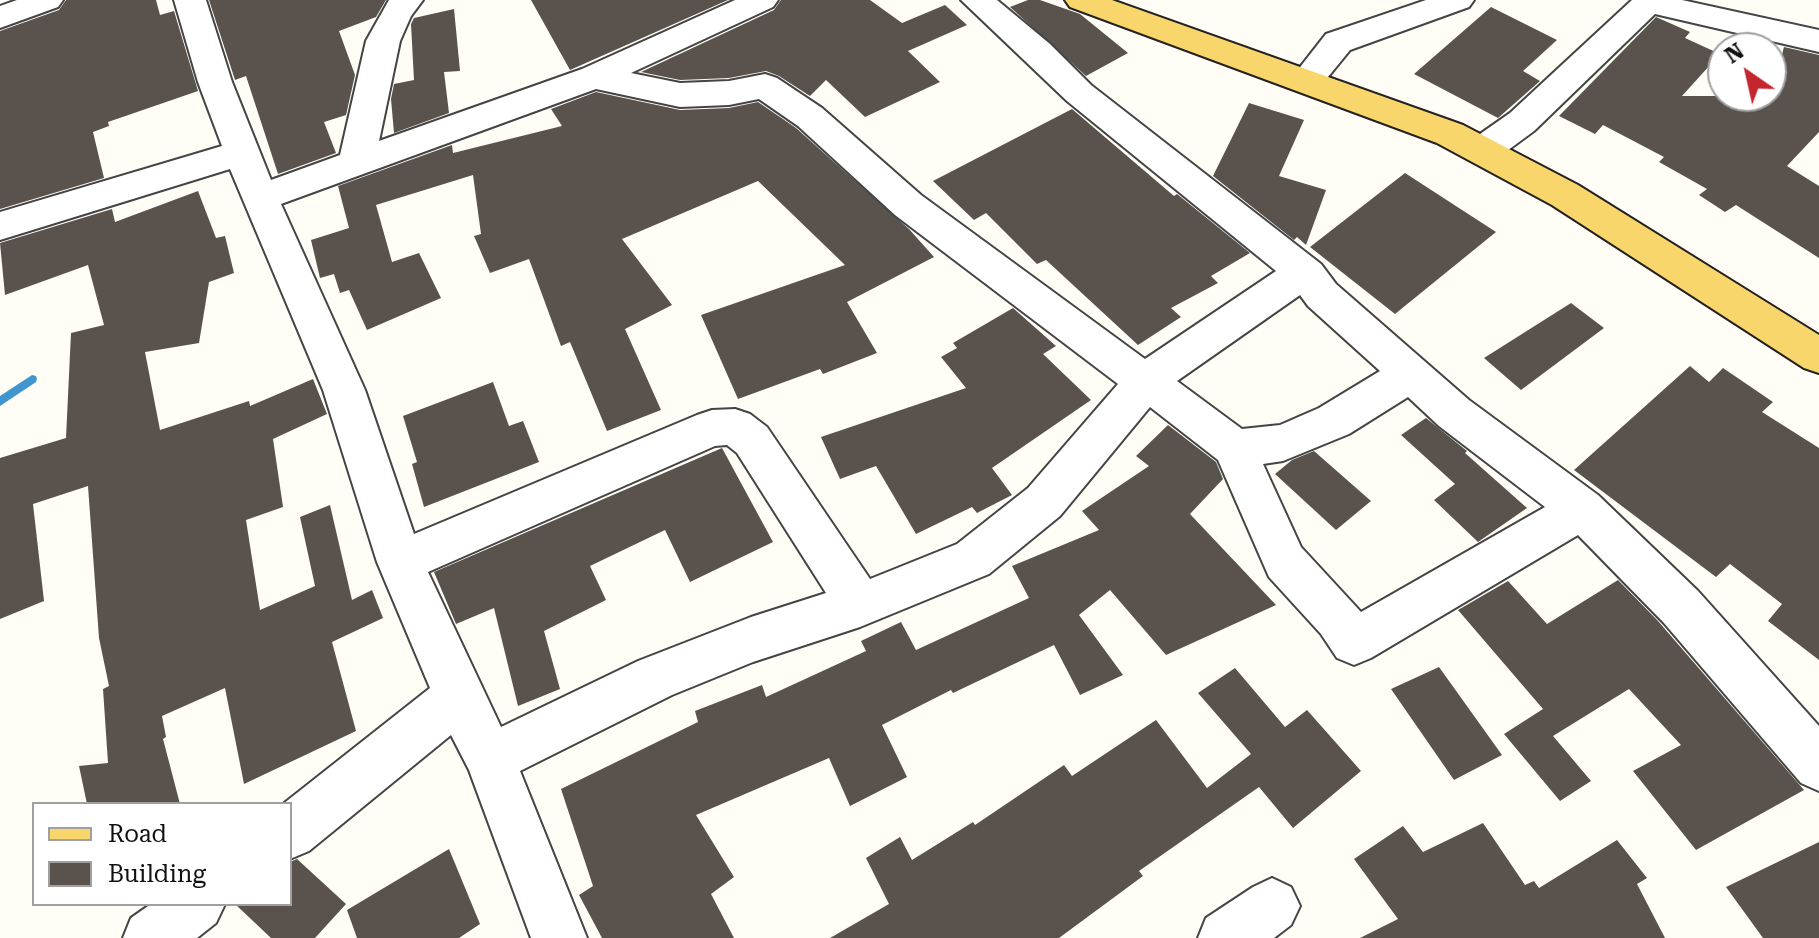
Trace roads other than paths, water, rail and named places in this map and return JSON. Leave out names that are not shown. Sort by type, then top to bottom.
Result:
[{"type":"main road","points":[[1081,0],[1450,134],[1565,195],[1819,356]]},
{"type":"street","points":[[0,18],[47,0]]},
{"type":"street","points":[[190,0],[215,82],[260,198],[344,390],[400,562],[459,697],[490,759],[559,938]]},
{"type":"street","points":[[356,163],[383,41],[396,13],[407,0]]},
{"type":"street","points":[[260,198],[594,77],[762,0]]},
{"type":"street","points":[[977,0],[1038,52],[1079,93],[1307,275],[1322,295],[1454,413],[1582,509],[1681,607],[1819,765]]},
{"type":"street","points":[[1307,80],[1338,42],[1458,0]]},
{"type":"street","points":[[1607,0],[1646,5],[1819,41]]},
{"type":"street","points":[[1483,150],[1522,122],[1646,5]]},
{"type":"street","points":[[594,77],[680,95],[729,93],[765,86],[810,117],[908,205],[1090,343],[1147,380],[1234,448],[1285,562],[1338,618],[1354,642],[1582,509]]},
{"type":"street","points":[[0,226],[243,152]]},
{"type":"street","points":[[490,759],[655,678],[751,640],[860,605],[973,559],[1044,502],[1147,380],[1283,285],[1307,275]]},
{"type":"street","points":[[1234,448],[1283,443],[1334,421],[1410,374]]},
{"type":"street","points":[[400,562],[712,428],[735,427],[752,440],[860,605]]},
{"type":"street","points":[[292,830],[459,697]]},
{"type":"street","points":[[151,938],[194,906]]},
{"type":"street","points":[[1226,938],[1272,906]]},
{"type":"waterway","points":[[0,402],[32,379]]}]
